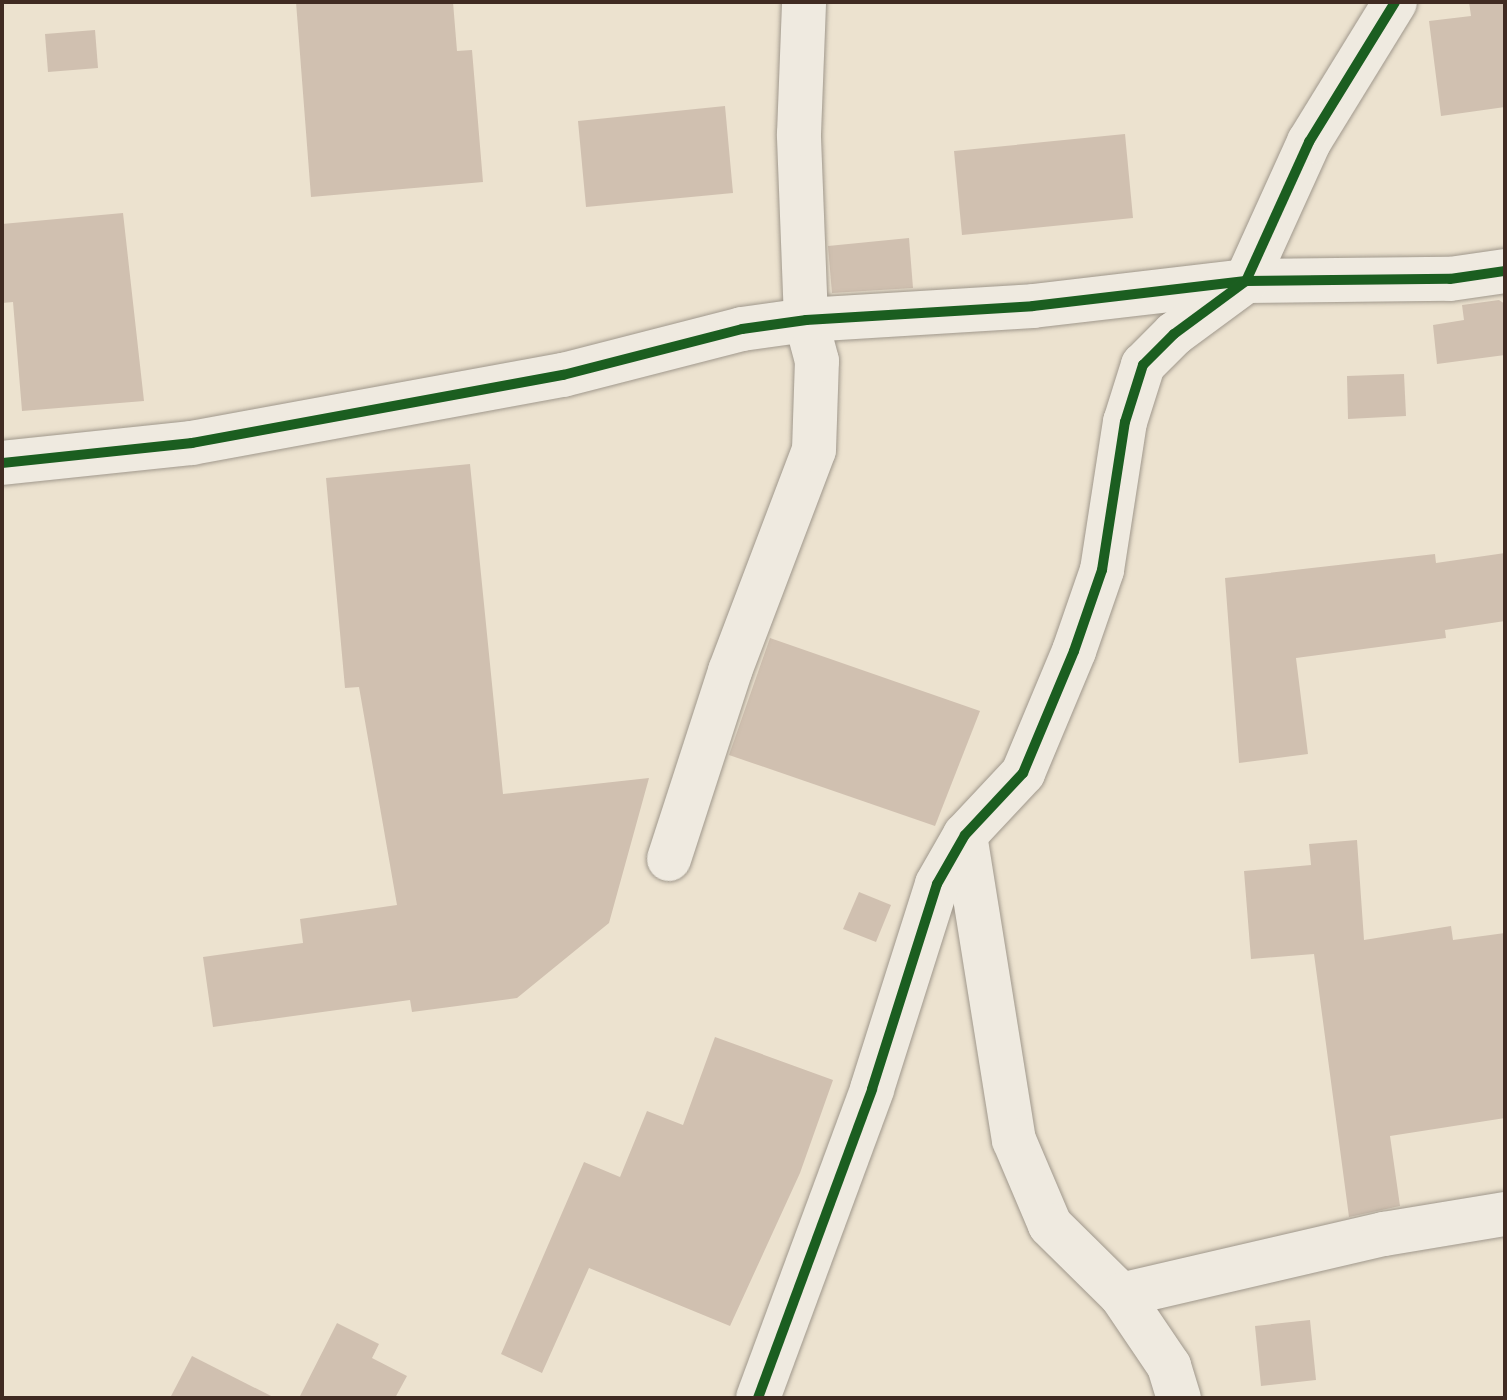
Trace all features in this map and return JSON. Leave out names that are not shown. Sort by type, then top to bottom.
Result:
[{"type":"street","points":[[669,859],[730,671],[814,450],[817,361],[806,320],[799,134],[804,2]]},
{"type":"street","points":[[758,1398],[872,1089],[937,884],[965,835],[998,804],[1039,745],[1102,570],[1125,422],[1143,365],[1174,334],[1246,281],[1309,142],[1395,2]]},
{"type":"street","points":[[2,463],[207,440],[563,375],[742,329],[806,320],[1033,306],[1246,281],[1450,279],[1505,271]]},
{"type":"street","points":[[965,835],[1014,1140],[1050,1225],[1121,1295],[1169,1366],[1179,1398]]},
{"type":"street","points":[[1121,1295],[1384,1234],[1505,1214]]},
{"type":"building","points":[[296,2],[453,2],[457,51],[472,50],[483,182],[311,197]]},
{"type":"building","points":[[1469,2],[1505,2],[1505,107],[1441,116],[1429,21],[1471,16]]},
{"type":"building","points":[[95,30],[98,68],[48,72],[45,34]]},
{"type":"building","points":[[725,106],[733,193],[586,207],[578,121]]},
{"type":"building","points":[[1125,134],[1133,218],[962,235],[954,151]]},
{"type":"building","points":[[123,213],[144,401],[22,411],[13,302],[2,303],[2,224]]},
{"type":"building","points":[[909,238],[913,288],[832,293],[828,246]]},
{"type":"building","points":[[1499,300],[1505,304],[1505,355],[1437,364],[1433,325],[1464,320],[1462,305]]},
{"type":"building","points":[[1404,374],[1406,416],[1348,419],[1347,376]]},
{"type":"building","points":[[470,464],[503,794],[649,778],[609,923],[517,998],[412,1012],[410,1000],[213,1027],[203,957],[303,943],[300,919],[397,905],[359,687],[345,688],[326,478]]},
{"type":"building","points":[[1505,553],[1505,621],[1445,630],[1446,638],[1296,658],[1308,754],[1239,763],[1225,578],[1435,554],[1436,563]]},
{"type":"building","points":[[770,638],[980,711],[935,826],[729,755]]},
{"type":"building","points":[[1357,840],[1364,940],[1451,926],[1453,940],[1505,933],[1505,1118],[1390,1136],[1400,1206],[1349,1217],[1314,954],[1251,959],[1244,871],[1311,865],[1309,844]]},
{"type":"building","points":[[859,892],[891,905],[876,942],[843,929]]},
{"type":"building","points":[[715,1037],[833,1080],[800,1173],[730,1326],[589,1268],[542,1373],[501,1354],[584,1162],[620,1177],[647,1111],[683,1125]]},
{"type":"building","points":[[1310,1320],[1316,1380],[1261,1386],[1255,1326]]},
{"type":"building","points":[[337,1323],[379,1344],[372,1358],[407,1376],[395,1398],[299,1398]]},
{"type":"building","points":[[192,1356],[275,1398],[170,1398]]},
{"type":"cycle path","points":[[758,1398],[872,1089],[937,884],[965,835],[1023,773],[1074,651],[1102,570],[1125,422],[1143,365],[1174,334],[1246,281],[1309,142],[1395,2]]},
{"type":"cycle path","points":[[2,463],[192,443],[563,375],[742,329],[806,320],[1033,306],[1246,281],[1450,279],[1505,271]]}]
